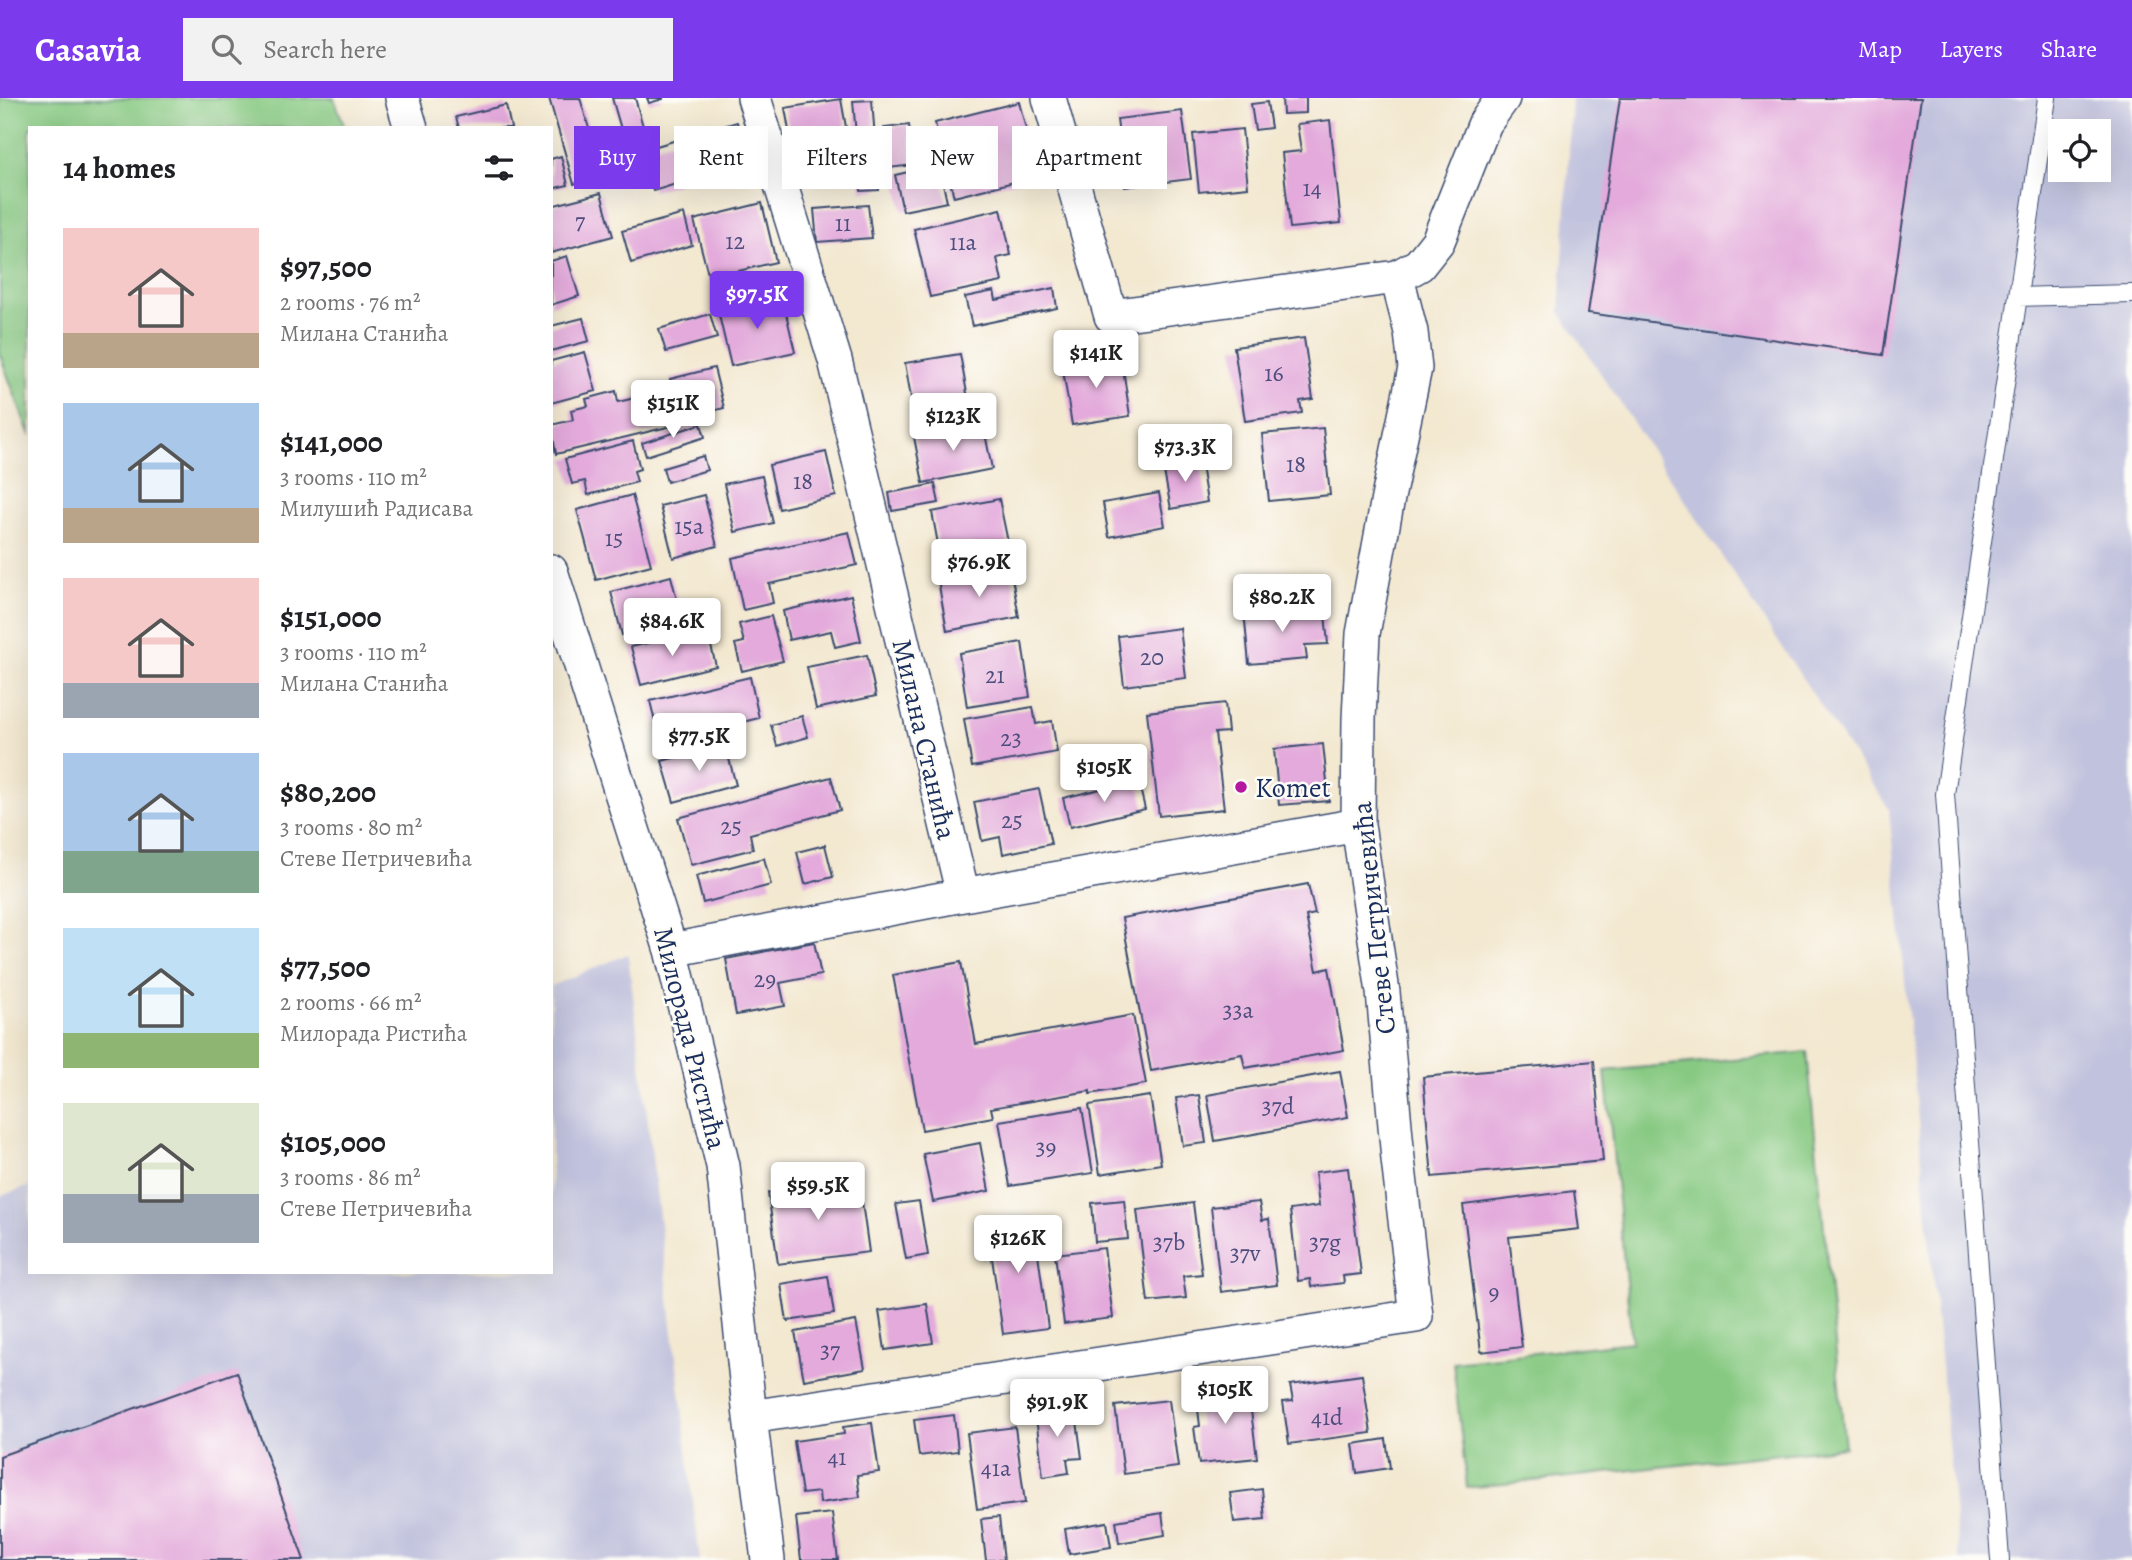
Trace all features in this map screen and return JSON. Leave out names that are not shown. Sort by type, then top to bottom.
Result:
[{"type":"street","points":[[402,98],[410,126]]},
{"type":"street","name":"Милана Станића","points":[[754,98],[835,360],[963,895]]},
{"type":"street","points":[[1049,98],[1111,316],[1397,277],[1419,265],[1438,241],[1485,123],[1503,98]]},
{"type":"street","name":"Стеве Петричевића","points":[[750,1417],[1416,1316],[1383,992],[1358,825],[1363,634],[1416,368],[1411,332],[1397,277]]},
{"type":"street","name":"Милорада Ристића","points":[[553,577],[671,950],[723,1166],[768,1560]]},
{"type":"street","points":[[671,950],[1358,825]]},
{"type":"lane","points":[[2000,1560],[1945,794],[2047,98]]},
{"type":"lane","points":[[2018,297],[2132,293]]},
{"type":"shaded area","points":[[1572,98],[2132,98],[2132,1560],[1959,1560],[1889,809],[1560,312]]},
{"type":"shaded area","points":[[628,954],[700,1560],[0,1560],[0,1196],[28,1187],[28,1274],[553,1274],[553,985]]},
{"type":"green space","points":[[0,98],[334,98],[344,126],[28,126],[28,431],[0,355]]},
{"type":"green space","points":[[1807,1052],[1845,1447],[1467,1488],[1453,1362],[1632,1342],[1605,1071]]},
{"type":"building","points":[[549,98],[580,98],[588,126],[574,126],[574,184]]},
{"type":"building","points":[[612,98],[635,98],[643,126],[620,126]]},
{"type":"building","points":[[647,98],[663,98],[663,99],[649,103]]},
{"type":"building","points":[[1282,98],[1306,98],[1306,113],[1283,114]]},
{"type":"building","points":[[1620,98],[1921,98],[1883,355],[1588,313]]},
{"type":"building","points":[[841,99],[846,126],[788,126],[785,108]]},
{"type":"building","points":[[872,100],[874,126],[855,126],[853,101]]},
{"type":"building","points":[[1019,102],[1025,126],[1012,126],[1012,182],[998,186],[998,126],[936,126],[935,123]]},
{"type":"building","points":[[1267,102],[1271,128],[1255,130],[1251,104]]},
{"type":"building","points":[[506,105],[511,126],[458,126],[456,117]]},
{"type":"building","points":[[1182,111],[1191,179],[1167,182],[1167,126],[1118,126],[1117,119]]},
{"type":"building","points":[[1330,120],[1341,223],[1290,228],[1282,153],[1301,151],[1297,124]]},
{"type":"building","points":[[909,125],[906,126],[906,166],[892,168],[892,127]]},
{"type":"building","points":[[1242,129],[1248,187],[1199,192],[1193,134]]},
{"type":"building","points":[[674,141],[674,185],[660,189],[660,145]]},
{"type":"building","points":[[561,156],[568,185],[553,189],[553,158]]},
{"type":"building","points":[[906,172],[906,189],[944,189],[947,202],[903,211],[895,175]]},
{"type":"building","points":[[952,189],[986,189],[954,197]]},
{"type":"building","points":[[601,193],[613,236],[553,252],[553,205]]},
{"type":"building","points":[[762,203],[776,262],[709,278],[694,220]]},
{"type":"building","points":[[868,205],[872,238],[817,242],[814,209]]},
{"type":"building","points":[[1001,209],[1011,255],[997,258],[1002,282],[930,297],[914,229]]},
{"type":"building","points":[[684,214],[692,245],[631,263],[622,231]]},
{"type":"building","points":[[567,256],[579,296],[553,304],[553,260]]},
{"type":"building","points":[[1054,288],[1057,308],[972,326],[965,297],[994,291],[996,300]]},
{"type":"building","points":[[782,296],[795,352],[731,366],[718,311]]},
{"type":"building","points":[[710,314],[717,338],[666,352],[659,329]]},
{"type":"building","points":[[583,318],[589,341],[553,350],[553,326]]},
{"type":"building","points":[[1304,338],[1313,399],[1300,401],[1302,413],[1245,421],[1234,347]]},
{"type":"building","points":[[585,352],[596,391],[553,402],[553,360]]},
{"type":"building","points":[[960,354],[970,410],[915,420],[905,363]]},
{"type":"building","points":[[1121,355],[1130,416],[1072,425],[1062,364]]},
{"type":"building","points":[[714,368],[724,408],[680,419],[670,379]]},
{"type":"building","points":[[616,391],[618,402],[664,391],[672,426],[556,454],[553,425],[573,420],[571,410],[588,406],[586,399]]},
{"type":"building","points":[[983,423],[992,469],[923,483],[914,437]]},
{"type":"building","points":[[701,424],[705,437],[646,456],[642,443]]},
{"type":"building","points":[[1323,428],[1330,495],[1269,501],[1262,434]]},
{"type":"building","points":[[633,441],[640,469],[634,471],[637,482],[588,495],[585,481],[572,484],[565,459]]},
{"type":"building","points":[[826,452],[836,496],[779,509],[769,465]]},
{"type":"building","points":[[703,456],[707,470],[667,482],[663,468]]},
{"type":"building","points":[[1200,459],[1207,502],[1171,509],[1163,466]]},
{"type":"building","points":[[762,476],[773,523],[735,532],[724,484]]},
{"type":"building","points":[[935,484],[939,503],[892,511],[889,493]]},
{"type":"building","points":[[1159,493],[1165,526],[1109,537],[1103,503]]},
{"type":"building","points":[[632,495],[651,565],[596,580],[577,510]]},
{"type":"building","points":[[704,495],[717,546],[673,558],[660,506]]},
{"type":"building","points":[[999,499],[1009,547],[941,560],[932,512]]},
{"type":"building","points":[[849,532],[857,565],[769,584],[773,603],[743,610],[732,558]]},
{"type":"building","points":[[1010,566],[1019,617],[947,631],[938,580]]},
{"type":"building","points":[[671,576],[682,620],[622,635],[611,592]]},
{"type":"building","points":[[851,595],[861,641],[835,647],[831,631],[789,640],[783,611]]},
{"type":"building","points":[[1301,606],[1302,616],[1325,614],[1328,644],[1305,645],[1307,659],[1249,664],[1244,611]]},
{"type":"building","points":[[771,616],[783,661],[742,671],[735,644],[744,642],[739,624]]},
{"type":"building","points":[[1180,628],[1186,678],[1124,686],[1118,636]]},
{"type":"building","points":[[689,633],[692,642],[709,638],[716,666],[641,685],[631,647]]},
{"type":"building","points":[[1022,642],[1030,697],[967,707],[959,653]]},
{"type":"building","points":[[867,655],[876,696],[816,709],[807,667]]},
{"type":"building","points":[[750,677],[759,718],[660,742],[650,701]]},
{"type":"building","points":[[1225,703],[1228,732],[1215,733],[1224,809],[1159,816],[1147,712]]},
{"type":"building","points":[[1033,707],[1036,724],[1052,721],[1057,752],[972,767],[964,719]]},
{"type":"building","points":[[802,716],[808,737],[777,746],[771,725]]},
{"type":"building","points":[[725,744],[736,785],[674,802],[662,761]]},
{"type":"building","points":[[1323,744],[1329,801],[1279,805],[1274,749]]},
{"type":"building","points":[[831,777],[840,810],[750,834],[753,849],[691,865],[678,818]]},
{"type":"building","points":[[1138,780],[1145,809],[1070,827],[1063,798]]},
{"type":"building","points":[[1039,789],[1051,844],[1003,854],[1000,837],[982,841],[974,802]]},
{"type":"building","points":[[825,845],[833,877],[805,884],[797,852]]},
{"type":"building","points":[[764,858],[771,885],[703,903],[696,876]]},
{"type":"building","points":[[1308,884],[1315,914],[1306,916],[1317,971],[1329,968],[1344,1050],[1245,1068],[1242,1054],[1151,1071],[1122,918]]},
{"type":"building","points":[[814,942],[821,975],[780,983],[785,1006],[736,1015],[726,959]]},
{"type":"building","points":[[961,962],[976,1044],[1133,1015],[1146,1084],[991,1108],[993,1117],[922,1130],[893,975]]},
{"type":"building","points":[[1594,1061],[1603,1161],[1432,1177],[1423,1077]]},
{"type":"building","points":[[1340,1071],[1348,1117],[1215,1141],[1207,1095]]},
{"type":"building","points":[[1199,1095],[1206,1143],[1183,1146],[1176,1098]]},
{"type":"building","points":[[1150,1096],[1161,1164],[1100,1174],[1089,1105]]},
{"type":"building","points":[[1082,1108],[1093,1173],[1010,1186],[999,1121]]},
{"type":"building","points":[[980,1143],[989,1191],[933,1202],[923,1154]]},
{"type":"building","points":[[1348,1168],[1361,1274],[1343,1276],[1344,1283],[1311,1287],[1310,1279],[1298,1281],[1290,1210],[1319,1206],[1315,1172]]},
{"type":"building","points":[[859,1181],[869,1252],[778,1264],[768,1193]]},
{"type":"building","points":[[1574,1191],[1579,1229],[1509,1237],[1522,1347],[1481,1352],[1463,1205]]},
{"type":"building","points":[[1124,1200],[1128,1239],[1095,1242],[1092,1203]]},
{"type":"building","points":[[919,1201],[928,1255],[906,1259],[896,1204]]},
{"type":"building","points":[[1259,1202],[1262,1220],[1269,1219],[1277,1285],[1221,1292],[1211,1207]]},
{"type":"building","points":[[1193,1203],[1202,1274],[1183,1276],[1186,1298],[1148,1302],[1137,1210]]},
{"type":"building","points":[[1033,1216],[1048,1328],[1003,1334],[987,1223]]},
{"type":"building","points":[[1104,1248],[1113,1318],[1064,1324],[1055,1254]]},
{"type":"building","points":[[828,1276],[834,1314],[787,1321],[781,1284]]},
{"type":"building","points":[[927,1304],[933,1343],[885,1350],[879,1311]]},
{"type":"building","points":[[856,1321],[865,1369],[804,1380],[795,1332]]},
{"type":"building","points":[[237,1372],[304,1560],[0,1560],[0,1456]]},
{"type":"building","points":[[1362,1375],[1371,1433],[1289,1444],[1283,1402],[1293,1401],[1290,1385]]},
{"type":"building","points":[[1248,1387],[1257,1458],[1199,1464],[1194,1427],[1200,1426],[1196,1393]]},
{"type":"building","points":[[1169,1400],[1178,1467],[1124,1474],[1115,1406]]},
{"type":"building","points":[[1062,1404],[1063,1416],[1076,1414],[1082,1458],[1067,1459],[1069,1473],[1043,1477],[1035,1408]]},
{"type":"building","points":[[954,1415],[958,1451],[919,1456],[914,1420]]},
{"type":"building","points":[[872,1423],[879,1472],[857,1475],[860,1497],[820,1503],[819,1492],[802,1494],[794,1441],[844,1434],[843,1427]]},
{"type":"building","points":[[1015,1427],[1025,1503],[977,1509],[967,1433]]},
{"type":"building","points":[[1386,1439],[1390,1468],[1357,1473],[1353,1444]]},
{"type":"building","points":[[1262,1489],[1265,1519],[1234,1522],[1230,1493]]},
{"type":"building","points":[[832,1513],[838,1560],[801,1560],[796,1517]]},
{"type":"building","points":[[1162,1513],[1165,1535],[1119,1543],[1116,1521]]},
{"type":"building","points":[[999,1517],[1004,1560],[986,1560],[981,1519]]},
{"type":"building","points":[[1107,1522],[1111,1547],[1069,1554],[1065,1529]]},
{"type":"place","name":"Komet","points":[[1241,787]]}]
